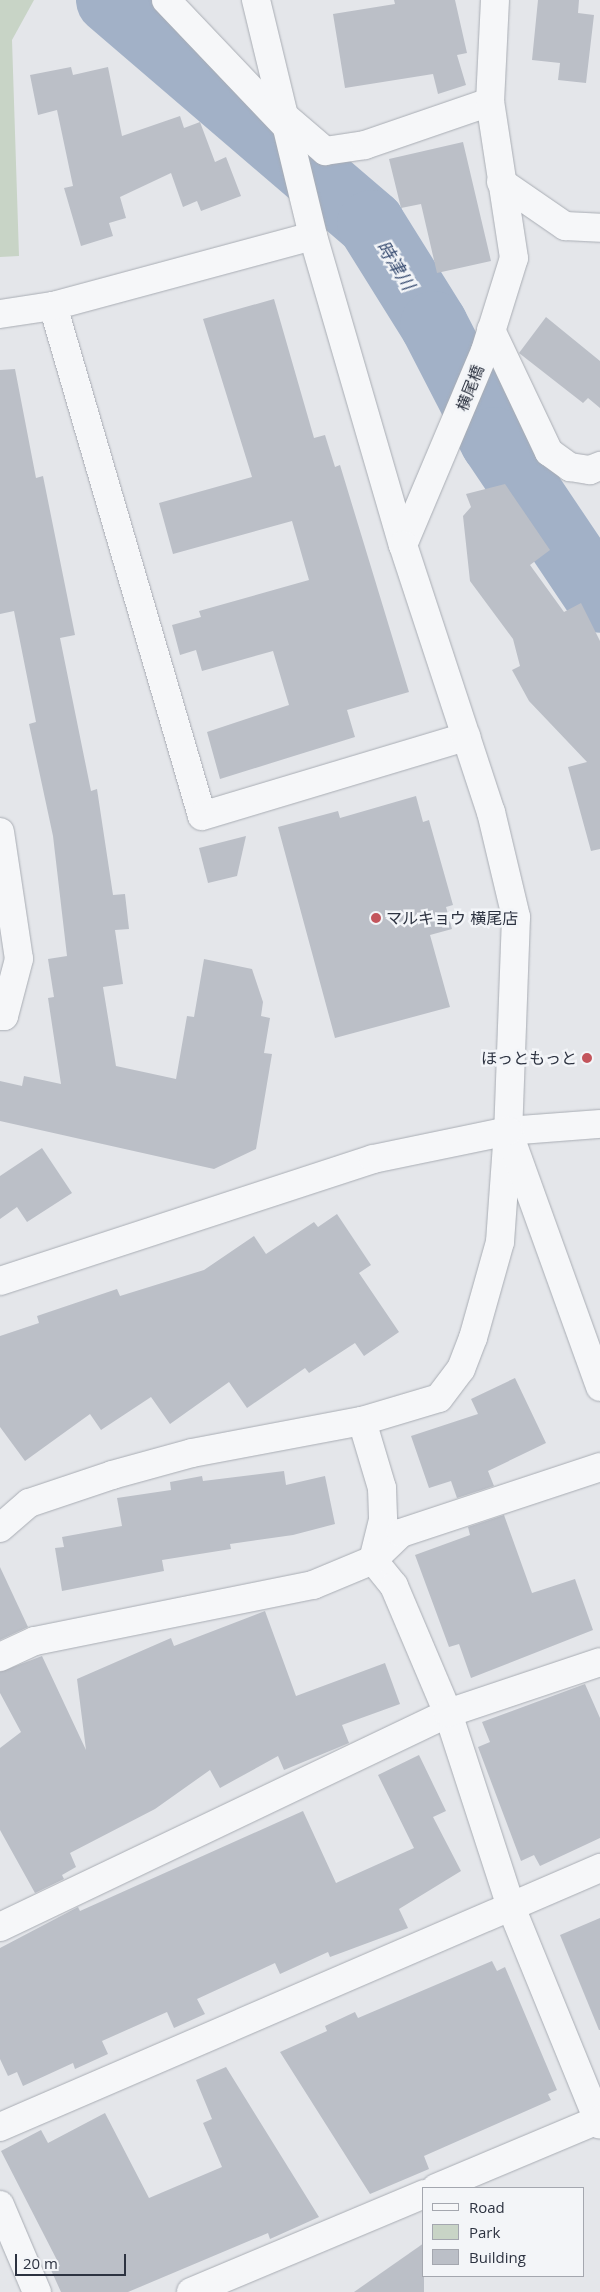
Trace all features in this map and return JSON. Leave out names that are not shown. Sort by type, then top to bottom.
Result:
[{"type":"street","points":[[166,0],[283,119],[325,151],[365,145],[490,102]]},
{"type":"street","points":[[0,1528],[29,1503],[112,1475],[192,1453],[362,1421],[440,1398],[461,1369],[500,1242],[508,1131],[516,917],[491,812],[403,545],[313,236],[283,119],[256,0]]},
{"type":"street","name":"横尾橋","points":[[403,545],[455,425],[488,341],[514,258],[490,102],[495,0]]},
{"type":"street","points":[[501,182],[566,226],[600,228]]},
{"type":"street","points":[[0,314],[53,306],[313,236]]},
{"type":"street","points":[[53,306],[202,816],[466,737]]},
{"type":"street","points":[[488,341],[549,452],[570,467],[590,470],[600,466]]},
{"type":"street","points":[[0,832],[19,959],[4,1016],[0,1016]]},
{"type":"street","points":[[0,1281],[373,1159],[508,1131],[596,1124]]},
{"type":"street","points":[[508,1131],[600,1387]]},
{"type":"street","points":[[362,1421],[382,1488],[383,1520],[373,1560]]},
{"type":"street","points":[[0,1657],[35,1641],[313,1585],[373,1560],[401,1533],[600,1467]]},
{"type":"street","points":[[373,1560],[394,1586],[448,1713],[511,1907],[599,2122],[438,2187]]},
{"type":"street","points":[[0,1927],[448,1713],[600,1662]]},
{"type":"street","points":[[0,2127],[600,1868]]},
{"type":"street","points":[[191,2292],[422,2195]]},
{"type":"street","points":[[0,2205],[37,2292]]},
{"type":"green space","points":[[0,0],[34,0],[12,40],[19,256],[0,257]]},
{"type":"building","points":[[394,0],[455,0],[467,53],[457,55],[466,85],[438,94],[433,74],[345,88],[333,14],[395,4]]},
{"type":"building","points":[[538,0],[579,0],[578,13],[594,15],[586,83],[558,80],[560,63],[532,60]]},
{"type":"building","points":[[71,67],[73,75],[108,67],[122,136],[180,116],[184,128],[200,122],[215,162],[226,157],[241,196],[201,211],[197,201],[183,207],[171,173],[120,197],[126,218],[109,223],[113,236],[81,246],[64,188],[73,186],[57,110],[38,115],[30,75]]},
{"type":"building","points":[[463,142],[491,261],[437,273],[421,204],[401,208],[389,159]]},
{"type":"building","points":[[274,299],[314,438],[325,435],[335,467],[340,465],[409,692],[347,710],[355,737],[220,779],[207,732],[289,705],[273,651],[202,671],[196,650],[180,655],[172,625],[201,617],[199,611],[309,580],[292,521],[173,554],[159,503],[252,477],[203,319]]},
{"type":"building","points":[[546,317],[600,361],[600,408],[588,398],[583,403],[519,353]]},
{"type":"building","points":[[15,369],[36,478],[43,476],[75,635],[60,638],[91,791],[97,789],[113,895],[125,894],[129,929],[115,930],[123,984],[103,987],[116,1066],[176,1079],[187,1016],[194,1017],[204,959],[252,969],[263,1002],[261,1016],[270,1018],[264,1053],[272,1054],[256,1149],[214,1169],[0,1121],[0,1081],[22,1086],[24,1076],[61,1084],[48,998],[54,997],[48,959],[67,956],[53,836],[29,724],[36,722],[14,611],[0,614],[0,370]]},
{"type":"building","points":[[505,484],[550,550],[530,565],[564,612],[581,603],[600,641],[600,849],[591,851],[568,767],[587,762],[529,701],[512,670],[520,666],[513,639],[470,581],[463,516],[471,507],[466,494]]},
{"type":"building","name":"マルキョウ 横尾店","points":[[416,796],[423,822],[429,820],[453,905],[446,907],[452,929],[430,935],[450,1007],[335,1038],[278,827],[338,811],[340,818]]},
{"type":"building","points":[[246,836],[237,876],[208,883],[199,848]]},
{"type":"building","points":[[42,1148],[72,1193],[27,1222],[17,1207],[0,1219],[0,1176]]},
{"type":"building","points":[[337,1214],[371,1265],[359,1273],[399,1332],[364,1356],[355,1343],[309,1373],[305,1368],[247,1408],[229,1382],[170,1424],[151,1397],[101,1430],[90,1414],[25,1461],[0,1427],[0,1336],[39,1323],[37,1316],[117,1289],[120,1296],[204,1270],[254,1236],[266,1254],[314,1222],[318,1227]]},
{"type":"building","points":[[515,1378],[546,1443],[488,1471],[494,1486],[457,1498],[451,1481],[429,1488],[411,1436],[478,1414],[471,1399]]},
{"type":"building","points":[[284,1471],[286,1485],[325,1476],[335,1524],[293,1535],[230,1544],[231,1549],[162,1560],[164,1571],[62,1591],[55,1548],[64,1547],[62,1537],[122,1526],[117,1498],[171,1490],[170,1482],[202,1476],[203,1481]]},
{"type":"building","points":[[504,1515],[532,1593],[575,1579],[593,1630],[471,1678],[459,1644],[449,1647],[415,1555],[470,1535],[468,1527]]},
{"type":"building","points":[[0,1567],[28,1627],[0,1640]]},
{"type":"building","points":[[265,1611],[296,1696],[385,1663],[400,1704],[342,1725],[349,1743],[284,1770],[278,1756],[220,1788],[210,1770],[155,1809],[70,1853],[76,1867],[62,1875],[64,1879],[35,1893],[0,1830],[0,1748],[21,1732],[0,1693],[0,1672],[42,1656],[86,1750],[77,1679],[171,1638],[174,1646]]},
{"type":"building","points":[[585,1684],[600,1718],[600,1838],[540,1866],[534,1855],[521,1861],[478,1747],[490,1742],[482,1722]]},
{"type":"building","points":[[419,1755],[446,1811],[433,1817],[461,1871],[399,1909],[408,1928],[330,1957],[328,1952],[280,1974],[275,1963],[197,1999],[205,2014],[174,2028],[167,2012],[102,2041],[108,2054],[75,2069],[73,2063],[23,2086],[17,2072],[8,2076],[0,2059],[0,1948],[78,1907],[80,1911],[303,1811],[336,1883],[414,1848],[378,1775]]},
{"type":"building","points":[[600,1918],[600,2030],[599,2030],[560,1935]]},
{"type":"building","points":[[492,1961],[497,1971],[505,1967],[557,2090],[548,2094],[551,2100],[424,2156],[429,2169],[370,2194],[280,2052],[327,2031],[325,2026],[355,2012],[358,2018]]},
{"type":"building","points":[[226,2067],[319,2217],[270,2239],[268,2233],[128,2292],[61,2292],[51,2270],[60,2266],[1,2151],[41,2130],[48,2143],[105,2113],[149,2198],[222,2167],[203,2123],[212,2119],[196,2080]]},
{"type":"building","points":[[422,2244],[424,2292],[354,2292]]},
{"type":"waterway","name":"時津川","points":[[110,0],[371,224],[434,325],[494,441],[600,599]]},
{"type":"place","name":"マルキョウ 横尾店","points":[[376,918]]},
{"type":"place","name":"ほっともっと","points":[[587,1058]]}]
